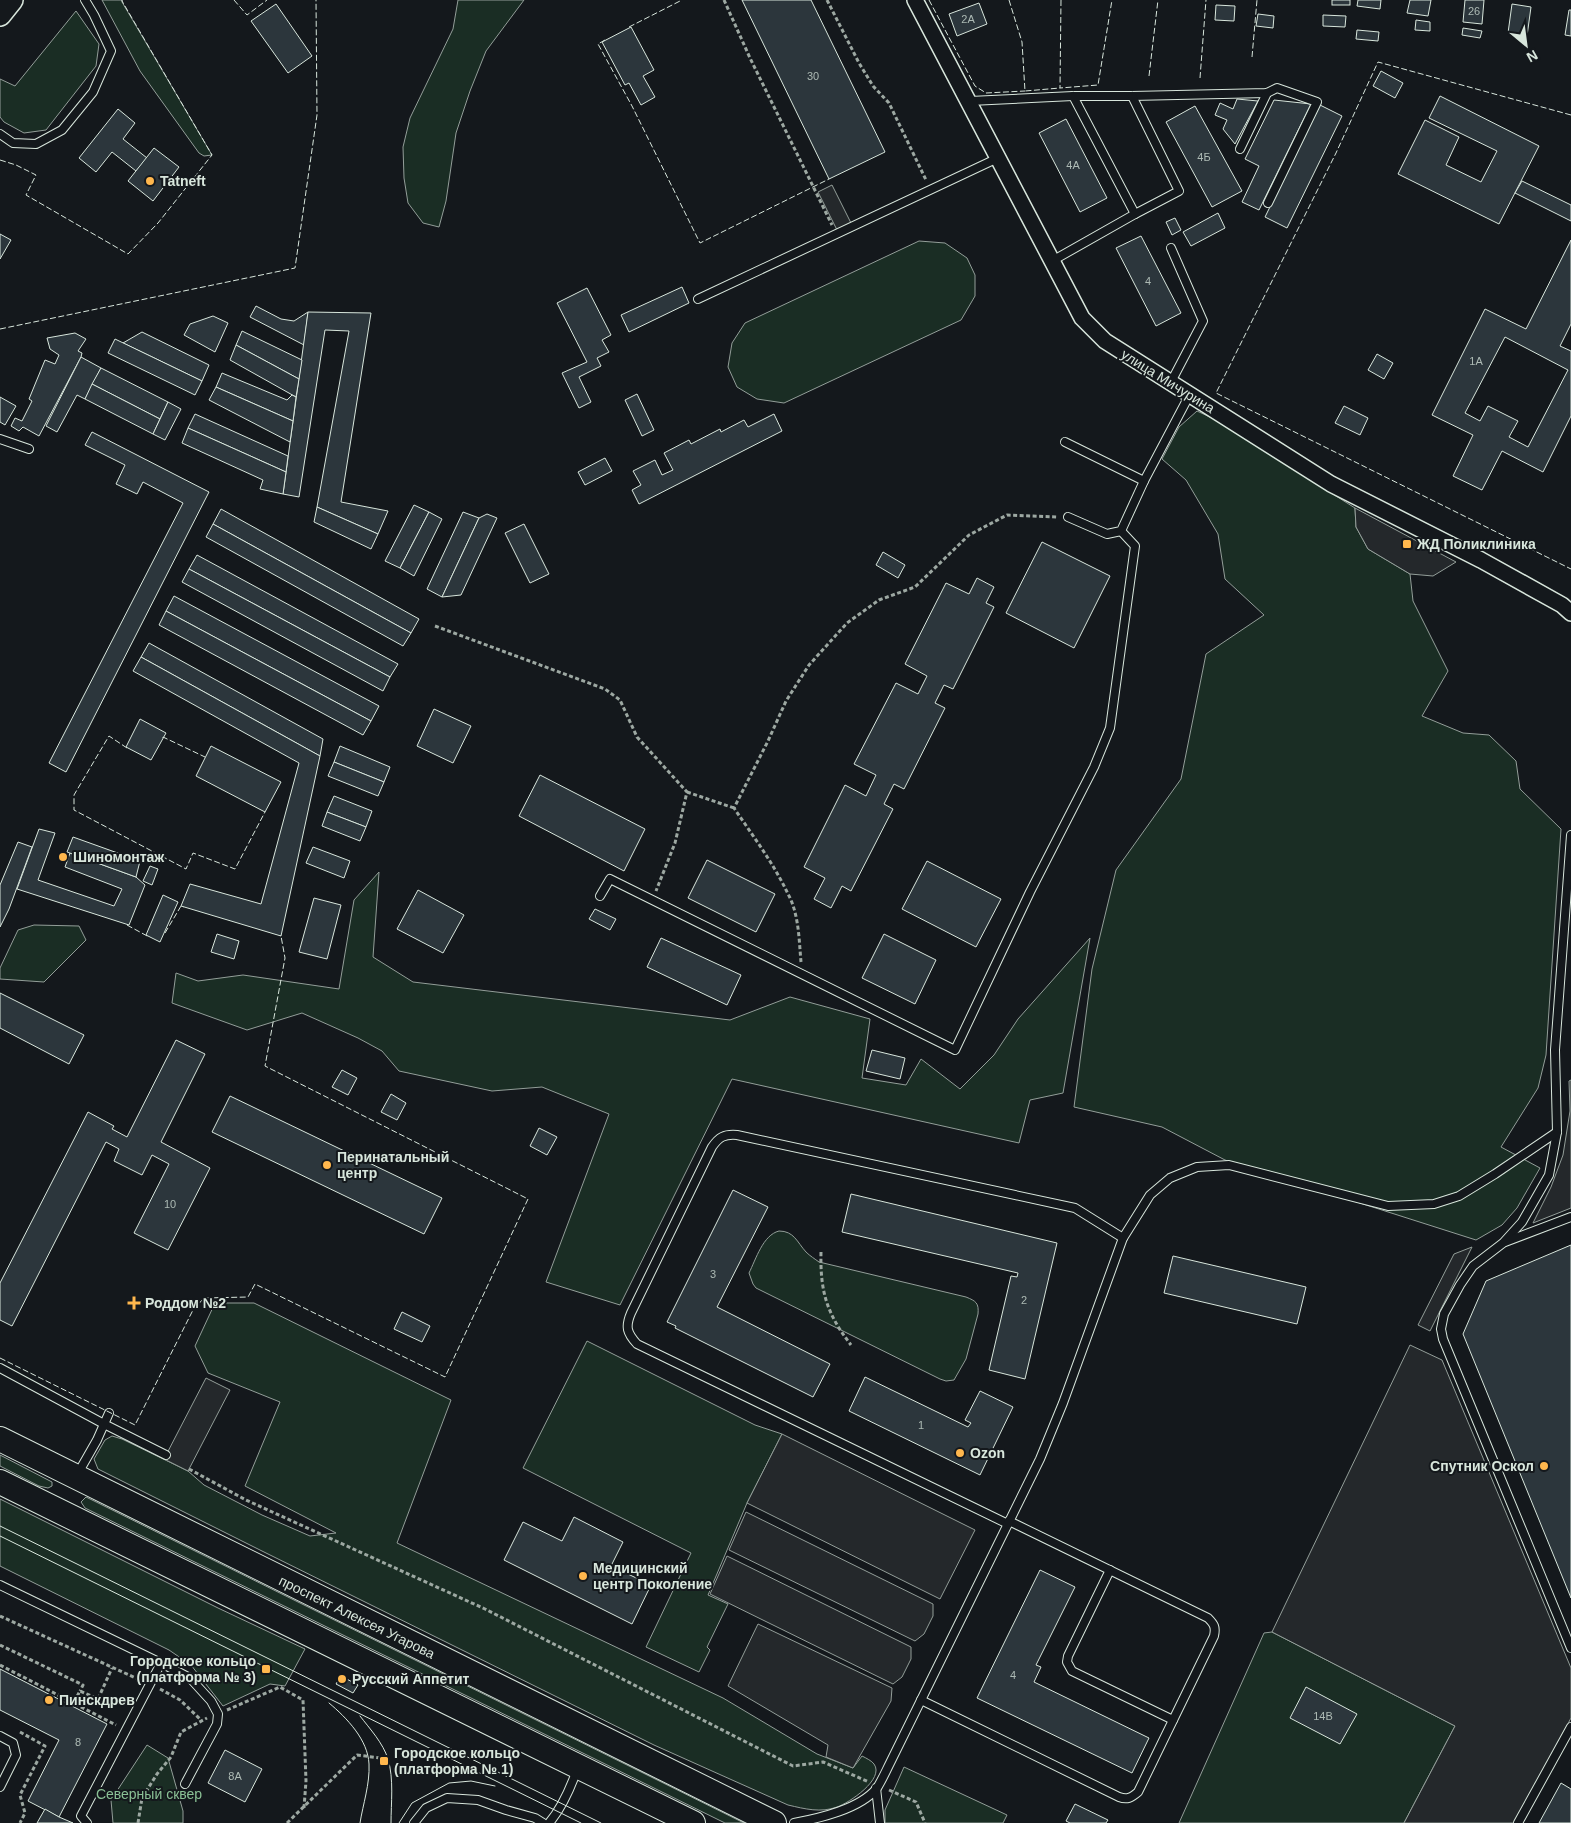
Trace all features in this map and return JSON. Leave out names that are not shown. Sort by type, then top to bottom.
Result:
[{"type":"main road","points":[[0,15],[12,0]]},
{"type":"main road","name":"проспект Алексея Угарова","points":[[0,1439],[774,1823]]},
{"type":"main road","points":[[60,1511],[76,1477]]},
{"type":"main road","points":[[0,1482],[693,1823]]},
{"type":"street","name":"улица Мичурина","points":[[915,0],[970,101],[1082,318],[1104,341],[1331,484],[1489,565],[1562,605],[1571,613]]},
{"type":"lane","points":[[0,134],[12,143],[36,144],[62,130],[93,92],[111,51],[85,0]]},
{"type":"lane","points":[[970,101],[1073,96],[1267,93],[1277,88],[1317,102],[1268,203]]},
{"type":"lane","points":[[1240,149],[1267,93]]},
{"type":"lane","points":[[1073,96],[1135,214]]},
{"type":"lane","points":[[1052,261],[1179,191],[1132,96]]},
{"type":"lane","points":[[698,300],[998,158]]},
{"type":"lane","points":[[1170,382],[1203,321],[1171,248]]},
{"type":"lane","points":[[1121,531],[1144,481],[1190,394]]},
{"type":"lane","points":[[0,439],[29,449]]},
{"type":"lane","points":[[1065,442],[1144,481]]},
{"type":"lane","points":[[1068,518],[1107,534],[1121,531]]},
{"type":"lane","points":[[600,896],[610,879],[955,1050],[1026,900],[1094,767],[1110,728],[1135,546],[1121,531]]},
{"type":"lane","points":[[1571,835],[1555,1050],[1557,1132],[1549,1175],[1522,1222],[1503,1243],[1474,1266],[1460,1285],[1444,1314],[1441,1329],[1443,1339],[1571,1648]]},
{"type":"lane","points":[[794,1823],[840,1811],[860,1801],[877,1787],[1040,1459],[1123,1238],[1150,1195],[1170,1178],[1197,1167],[1230,1165],[1388,1206],[1434,1204],[1459,1196],[1557,1132]]},
{"type":"lane","points":[[921,1700],[1126,1799],[1133,1797],[1138,1792],[1216,1629],[1208,1618],[637,1344],[626,1326],[631,1312],[712,1147],[720,1137],[725,1135],[737,1135],[1075,1208],[1123,1238]]},
{"type":"lane","points":[[1503,1243],[1571,1217]]},
{"type":"lane","points":[[0,1368],[104,1424],[166,1454]]},
{"type":"lane","points":[[76,1477],[109,1412]]},
{"type":"lane","points":[[1110,1570],[1068,1656],[1068,1666],[1072,1671],[1173,1720]]},
{"type":"lane","points":[[0,1585],[190,1678],[211,1701],[218,1714],[217,1724],[185,1784]]},
{"type":"lane","points":[[87,1823],[81,1816],[160,1663]]},
{"type":"lane","points":[[1518,1823],[1571,1727]]},
{"type":"lane","points":[[0,1736],[13,1743],[16,1755],[0,1786]]},
{"type":"lane","points":[[549,1823],[570,1791],[578,1767]]},
{"type":"lane","points":[[877,1787],[880,1823]]},
{"type":"lane","points":[[414,1823],[426,1808],[447,1798],[478,1800],[536,1818],[543,1823]]},
{"type":"path","points":[[724,0],[750,58],[837,234]]},
{"type":"path","points":[[827,0],[859,63],[873,86],[889,103],[932,190]]},
{"type":"path","points":[[734,808],[786,701],[809,665],[847,623],[879,600],[916,587],[969,535],[1007,515],[1068,518]]},
{"type":"path","points":[[435,626],[605,689],[620,700],[637,737],[688,792],[734,808],[789,895],[797,924],[802,974]]},
{"type":"path","points":[[653,900],[675,843],[688,792]]},
{"type":"path","points":[[821,1252],[821,1280],[825,1300],[834,1321],[852,1345]]},
{"type":"path","points":[[189,1469],[246,1500],[485,1609],[793,1766],[823,1762],[877,1787],[916,1802],[925,1823]]},
{"type":"path","points":[[0,1616],[180,1700],[201,1720]]},
{"type":"path","points":[[0,1645],[82,1685],[74,1702]]},
{"type":"path","points":[[0,1665],[117,1724],[113,1732]]},
{"type":"path","points":[[80,1691],[98,1699],[112,1668]]},
{"type":"path","points":[[138,1823],[142,1798],[157,1774],[171,1757],[181,1732],[201,1720],[280,1687],[303,1700],[306,1781],[304,1808]]},
{"type":"path","points":[[15,1730],[45,1746],[20,1795],[25,1813],[20,1823]]},
{"type":"path","points":[[288,1823],[357,1756],[388,1759]]},
{"type":"green space","points":[[102,0],[122,0],[212,155],[204,156],[199,153],[140,71]]},
{"type":"green space","points":[[458,0],[524,0],[486,51],[470,91],[456,133],[446,201],[439,227],[423,223],[408,203],[404,178],[403,147],[410,118],[453,29]]},
{"type":"green space","points":[[76,11],[99,44],[96,66],[46,130],[24,133],[4,122],[0,117],[0,79],[15,86]]},
{"type":"green space","points":[[919,241],[945,243],[967,258],[975,275],[975,296],[961,320],[784,403],[757,399],[737,387],[728,367],[732,343],[745,323]]},
{"type":"green space","points":[[1197,411],[1212,418],[1355,508],[1356,527],[1368,549],[1410,574],[1413,601],[1448,671],[1422,716],[1463,733],[1489,735],[1516,761],[1520,789],[1561,829],[1546,1055],[1538,1088],[1501,1147],[1540,1168],[1517,1208],[1502,1225],[1476,1240],[1225,1160],[1162,1127],[1074,1107],[1092,969],[1116,870],[1181,779],[1206,654],[1264,615],[1225,579],[1218,534],[1186,480],[1162,459],[1179,427]]},
{"type":"green space","points":[[379,872],[373,957],[413,982],[730,1020],[790,997],[870,1019],[862,1078],[906,1085],[921,1059],[960,1089],[994,1055],[1018,1019],[1090,938],[1063,1093],[1030,1100],[1019,1143],[732,1079],[620,1305],[546,1282],[609,1114],[542,1087],[492,1091],[399,1071],[382,1051],[302,1013],[247,1030],[172,1003],[176,973],[198,981],[243,975],[339,989],[354,900]]},
{"type":"green space","points":[[34,925],[79,926],[86,940],[44,982],[0,979],[0,968],[18,930]]},
{"type":"green space","points":[[779,1231],[792,1235],[806,1252],[819,1262],[966,1297],[974,1301],[978,1307],[978,1314],[966,1359],[954,1380],[946,1381],[940,1379],[756,1288],[749,1273],[764,1242],[773,1233]]},
{"type":"green space","points":[[215,1303],[254,1303],[451,1400],[397,1543],[723,1698],[817,1754],[853,1768],[862,1756],[864,1757],[874,1764],[876,1770],[875,1776],[870,1783],[857,1796],[831,1809],[813,1810],[788,1805],[654,1745],[98,1469],[94,1459],[105,1440],[112,1436],[188,1471],[204,1485],[262,1515],[310,1536],[336,1533],[245,1486],[280,1402],[208,1373],[195,1346]]},
{"type":"green space","points":[[587,1341],[755,1425],[782,1434],[747,1503],[708,1595],[728,1604],[707,1647],[710,1650],[699,1672],[646,1647],[691,1553],[523,1468]]},
{"type":"green space","points":[[0,1455],[52,1482],[52,1486],[48,1488],[39,1486],[0,1466]]},
{"type":"green space","points":[[86,1497],[744,1823],[725,1823],[85,1508],[81,1502]]},
{"type":"green space","points":[[0,1499],[218,1608],[305,1649],[285,1686],[270,1684],[223,1706],[191,1665],[169,1650],[0,1566]]},
{"type":"green space","points":[[1272,1632],[1455,1726],[1404,1823],[1179,1823],[1264,1633]]},
{"type":"green space","name":"Северный сквер","points":[[147,1745],[168,1758],[183,1811],[183,1823],[113,1823],[111,1800]]},
{"type":"green space","points":[[904,1767],[1007,1815],[1003,1823],[885,1823],[885,1810]]},
{"type":"shaded area","points":[[832,185],[851,223],[837,230],[818,192]]},
{"type":"shaded area","points":[[1355,508],[1456,562],[1433,576],[1410,574],[1368,549],[1356,527]]},
{"type":"shaded area","points":[[1571,1080],[1571,1208],[1533,1223],[1551,1187],[1563,1155],[1570,1111],[1569,1081]]},
{"type":"shaded area","points":[[1472,1247],[1430,1331],[1418,1325],[1454,1254]]},
{"type":"shaded area","points":[[1410,1345],[1442,1360],[1571,1668],[1571,1718],[1515,1823],[1404,1823],[1455,1726],[1272,1632]]},
{"type":"shaded area","points":[[206,1378],[230,1390],[188,1471],[164,1459]]},
{"type":"shaded area","points":[[782,1434],[975,1530],[940,1599],[747,1503]]},
{"type":"shaded area","points":[[746,1512],[933,1604],[933,1616],[924,1634],[915,1641],[729,1550]]},
{"type":"shaded area","points":[[727,1556],[911,1647],[911,1659],[902,1677],[893,1684],[710,1594]]},
{"type":"shaded area","points":[[758,1624],[892,1688],[891,1701],[853,1768],[826,1757],[828,1745],[728,1686]]},
{"type":"building","points":[[742,0],[811,0],[885,152],[829,179]]},
{"type":"building","points":[[1332,0],[1350,0],[1350,5],[1332,5]]},
{"type":"building","points":[[1358,0],[1381,0],[1380,9],[1357,6]]},
{"type":"building","points":[[1410,0],[1431,0],[1428,16],[1407,13]]},
{"type":"building","points":[[1465,0],[1484,0],[1482,24],[1463,22]]},
{"type":"building","points":[[979,3],[987,24],[957,36],[949,14]]},
{"type":"building","points":[[276,4],[312,56],[288,73],[251,21]]},
{"type":"building","points":[[1512,4],[1531,7],[1527,36],[1508,33]]},
{"type":"building","points":[[1216,5],[1235,6],[1234,21],[1215,20]]},
{"type":"building","points":[[1569,10],[1571,10],[1571,36],[1565,35]]},
{"type":"building","points":[[1258,14],[1274,16],[1273,28],[1256,26]]},
{"type":"building","points":[[1323,15],[1346,16],[1345,27],[1323,26]]},
{"type":"building","points":[[1416,20],[1430,22],[1430,31],[1415,30]]},
{"type":"building","points":[[631,27],[654,70],[643,76],[655,97],[641,105],[629,83],[625,85],[602,42]]},
{"type":"building","points":[[1463,28],[1482,31],[1480,38],[1462,35]]},
{"type":"building","points":[[1357,30],[1379,32],[1378,41],[1356,39]]},
{"type":"building","points":[[1381,71],[1403,83],[1395,98],[1373,86]]},
{"type":"building","points":[[1440,96],[1539,146],[1499,224],[1398,174],[1425,120],[1459,137],[1446,165],[1481,182],[1497,151],[1429,118]]},
{"type":"building","points":[[1237,99],[1258,101],[1235,144],[1223,129],[1227,120],[1215,115],[1220,103],[1233,109]]},
{"type":"building","points":[[1274,100],[1311,104],[1259,210],[1242,202],[1259,166],[1245,159]]},
{"type":"building","points":[[1320,105],[1342,116],[1287,228],[1265,217]]},
{"type":"building","points":[[1195,106],[1242,191],[1212,207],[1166,122]]},
{"type":"building","points":[[118,109],[135,123],[123,139],[147,158],[136,171],[112,152],[96,172],[79,158]]},
{"type":"building","points":[[1066,119],[1107,198],[1080,212],[1039,133]]},
{"type":"building","points":[[154,148],[179,167],[153,201],[128,181]]},
{"type":"building","points":[[1522,181],[1571,205],[1571,221],[1515,193]]},
{"type":"building","points":[[1218,213],[1225,228],[1191,246],[1183,232]]},
{"type":"building","points":[[1175,218],[1181,230],[1172,235],[1166,222]]},
{"type":"building","points":[[0,234],[11,240],[0,259]]},
{"type":"building","points":[[1141,236],[1181,313],[1156,326],[1116,248]]},
{"type":"building","points":[[1571,240],[1571,324],[1560,346],[1571,351],[1571,416],[1543,472],[1502,451],[1482,490],[1453,476],[1473,435],[1432,415],[1485,309],[1526,329]],"holes":[[[1505,337],[1568,370],[1528,447],[1509,437],[1518,421],[1488,406],[1480,421],[1465,413]]]},
{"type":"building","points":[[682,287],[689,303],[629,332],[621,315]]},
{"type":"building","points":[[587,288],[611,335],[602,340],[609,352],[597,358],[601,366],[579,377],[591,402],[579,408],[562,373],[587,362],[557,303]]},
{"type":"building","points":[[256,306],[281,319],[294,321],[308,312],[304,345],[250,317]]},
{"type":"building","points":[[308,312],[371,313],[341,502],[388,511],[378,534],[317,507],[349,331],[325,330],[299,497],[283,494]]},
{"type":"building","points":[[213,316],[228,323],[215,352],[184,335],[190,324]]},
{"type":"building","points":[[242,331],[302,360],[299,379],[236,345]]},
{"type":"building","points":[[142,332],[209,365],[202,381],[123,343]]},
{"type":"building","points":[[75,333],[86,339],[78,351],[82,353],[81,357],[39,436],[23,427],[19,431],[11,426],[15,418],[22,421],[32,401],[29,399],[45,360],[55,364],[59,355],[50,349],[47,338]]},
{"type":"building","points":[[115,339],[202,381],[195,395],[108,353]]},
{"type":"building","points":[[236,345],[299,379],[296,397],[230,360]]},
{"type":"building","points":[[1377,354],[1393,363],[1384,379],[1368,370]]},
{"type":"building","points":[[81,357],[101,368],[85,399],[77,395],[57,432],[46,426]]},
{"type":"building","points":[[101,368],[168,402],[160,419],[92,384]]},
{"type":"building","points":[[222,373],[287,400],[292,395],[296,397],[293,421],[216,387]]},
{"type":"building","points":[[92,384],[160,419],[153,434],[85,399]]},
{"type":"building","points":[[216,387],[293,421],[290,442],[209,400]]},
{"type":"building","points":[[637,394],[654,430],[642,436],[625,400]]},
{"type":"building","points":[[0,397],[16,406],[5,425],[0,422]]},
{"type":"building","points":[[168,402],[181,409],[165,440],[153,434]]},
{"type":"building","points":[[1344,406],[1368,418],[1360,435],[1335,423]]},
{"type":"building","points":[[195,414],[288,456],[286,472],[188,428]]},
{"type":"building","points":[[774,414],[782,431],[639,504],[632,490],[641,485],[633,471],[655,460],[662,475],[673,470],[664,453],[689,440],[691,444],[720,429],[721,432],[744,420],[748,427]]},
{"type":"building","points":[[188,428],[286,472],[283,494],[260,489],[263,480],[182,443]]},
{"type":"building","points":[[92,432],[209,492],[66,772],[49,763],[183,503],[143,482],[137,494],[116,484],[125,465],[85,445]]},
{"type":"building","points":[[605,458],[612,471],[585,485],[578,472]]},
{"type":"building","points":[[414,505],[429,512],[400,568],[385,561]]},
{"type":"building","points":[[317,507],[378,534],[371,549],[314,522]]},
{"type":"building","points":[[221,509],[419,619],[411,633],[213,524]]},
{"type":"building","points":[[429,512],[442,519],[414,576],[400,568]]},
{"type":"building","points":[[463,512],[479,518],[442,597],[427,589]]},
{"type":"building","points":[[487,514],[497,518],[461,595],[442,597],[479,518]]},
{"type":"building","points":[[213,524],[411,633],[403,646],[206,537]]},
{"type":"building","points":[[524,524],[549,574],[530,583],[505,533]]},
{"type":"building","points":[[1042,542],[1110,576],[1074,648],[1006,613]]},
{"type":"building","points":[[883,552],[905,565],[898,578],[876,565]]},
{"type":"building","points":[[197,555],[398,664],[390,677],[189,569]]},
{"type":"building","points":[[189,569],[390,677],[383,691],[182,582]]},
{"type":"building","points":[[977,578],[994,587],[986,603],[994,607],[953,689],[944,685],[935,703],[945,708],[904,789],[894,784],[884,804],[893,809],[851,891],[842,886],[831,908],[814,899],[825,878],[804,867],[845,785],[866,796],[876,775],[854,764],[896,683],[918,694],[927,676],[905,664],[946,583],[969,594]]},
{"type":"building","points":[[174,596],[379,706],[371,721],[166,611]]},
{"type":"building","points":[[166,611],[371,721],[363,735],[159,625]]},
{"type":"building","points":[[149,643],[323,739],[320,756],[141,657]]},
{"type":"building","points":[[141,657],[320,756],[281,936],[181,906],[190,884],[261,904],[299,763],[133,671]]},
{"type":"building","points":[[434,709],[471,726],[453,763],[417,746]]},
{"type":"building","points":[[140,719],[166,733],[151,760],[126,747]]},
{"type":"building","points":[[211,746],[281,782],[265,812],[196,776]]},
{"type":"building","points":[[340,746],[390,767],[384,782],[334,762]]},
{"type":"building","points":[[334,762],[384,782],[378,796],[328,776]]},
{"type":"building","points":[[540,775],[645,829],[624,871],[519,816]]},
{"type":"building","points":[[334,796],[372,811],[366,827],[327,812]]},
{"type":"building","points":[[327,812],[366,827],[360,841],[322,826]]},
{"type":"building","points":[[39,829],[55,833],[38,880],[114,906],[122,889],[65,867],[70,853],[136,877],[145,885],[129,925],[17,889]]},
{"type":"building","points":[[73,837],[140,861],[136,877],[67,852]]},
{"type":"building","points":[[18,842],[32,847],[9,909],[0,927],[0,885]]},
{"type":"building","points":[[313,847],[350,861],[344,878],[306,863]]},
{"type":"building","points":[[707,860],[775,894],[756,932],[688,898]]},
{"type":"building","points":[[927,861],[1001,899],[976,947],[902,909]]},
{"type":"building","points":[[150,866],[158,869],[152,885],[143,881]]},
{"type":"building","points":[[418,890],[464,915],[443,953],[397,929]]},
{"type":"building","points":[[163,895],[178,902],[160,942],[146,935]]},
{"type":"building","points":[[314,898],[341,905],[327,959],[299,952]]},
{"type":"building","points":[[595,909],[616,919],[610,930],[589,919]]},
{"type":"building","points":[[217,934],[239,941],[234,959],[211,952]]},
{"type":"building","points":[[884,934],[936,960],[915,1004],[862,978]]},
{"type":"building","points":[[661,938],[741,975],[727,1005],[647,967]]},
{"type":"building","points":[[0,993],[84,1035],[69,1064],[0,1028]]},
{"type":"building","points":[[176,1040],[205,1054],[161,1142],[210,1168],[168,1250],[134,1233],[169,1164],[152,1155],[142,1175],[114,1161],[119,1149],[106,1142],[12,1326],[0,1320],[0,1283],[88,1112],[114,1126],[112,1129],[127,1137]]},
{"type":"building","points":[[872,1050],[905,1058],[900,1079],[866,1071]]},
{"type":"building","points":[[342,1070],[357,1078],[348,1095],[332,1087]]},
{"type":"building","points":[[391,1094],[406,1103],[397,1120],[381,1112]]},
{"type":"building","name":"Перинатальный центр","points":[[230,1096],[442,1198],[424,1234],[212,1132]]},
{"type":"building","points":[[539,1128],[557,1137],[547,1155],[530,1146]]},
{"type":"building","points":[[733,1190],[768,1207],[717,1307],[830,1364],[813,1397],[675,1328],[676,1326],[667,1322]]},
{"type":"building","points":[[851,1194],[1057,1243],[1025,1379],[989,1370],[1011,1276],[1017,1277],[1018,1273],[842,1232]]},
{"type":"building","name":"Спутник Оскол","points":[[1571,1245],[1571,1598],[1463,1334],[1486,1281]]},
{"type":"building","points":[[1173,1256],[1306,1287],[1297,1324],[1164,1293]]},
{"type":"building","points":[[402,1312],[430,1326],[422,1342],[394,1329]]},
{"type":"building","points":[[865,1377],[968,1427],[971,1423],[965,1420],[980,1391],[1013,1407],[980,1475],[849,1411]]},
{"type":"building","name":"Медицинский центр Поколение","points":[[574,1517],[623,1542],[611,1566],[651,1585],[632,1624],[504,1560],[523,1522],[562,1541]]},
{"type":"building","points":[[1040,1570],[1075,1587],[1036,1665],[1041,1667],[1034,1682],[1149,1738],[1132,1773],[977,1698]]},
{"type":"building","points":[[0,1669],[107,1724],[59,1817],[28,1801],[59,1740],[0,1710]]},
{"type":"building","points":[[341,1676],[358,1685],[353,1693],[336,1684]]},
{"type":"building","points":[[1306,1687],[1357,1714],[1340,1744],[1290,1718]]},
{"type":"building","points":[[225,1750],[262,1769],[245,1802],[208,1783]]},
{"type":"building","points":[[1561,1783],[1571,1789],[1571,1823],[1539,1823]]},
{"type":"building","points":[[1075,1804],[1108,1820],[1106,1823],[1070,1823],[1066,1821]]},
{"type":"building","points":[[45,1809],[59,1817],[73,1823],[37,1823]]},
{"type":"tram line","points":[[0,1526],[601,1823]]},
{"type":"tram line","points":[[0,1536],[581,1823]]},
{"type":"tram line","points":[[329,1703],[343,1715],[355,1730],[361,1738],[368,1755],[368,1779],[360,1823]]},
{"type":"tram line","points":[[360,1716],[380,1742],[388,1759],[392,1783],[391,1823]]},
{"type":"tram line","points":[[399,1823],[412,1803],[449,1783],[471,1781],[495,1786]]},
{"type":"fence","points":[[0,160],[16,165],[36,175],[26,195],[128,254],[158,223],[212,155],[122,0]]},
{"type":"fence","points":[[234,0],[247,15],[267,0]]},
{"type":"fence","points":[[0,329],[295,268],[317,115],[316,0]]},
{"type":"fence","points":[[629,27],[682,0]]},
{"type":"fence","points":[[929,0],[975,86],[986,93],[1025,91]]},
{"type":"fence","points":[[1009,0],[1022,42],[1025,91],[1060,88]]},
{"type":"fence","points":[[1061,0],[1060,88],[1098,85],[1112,0]]},
{"type":"fence","points":[[1149,76],[1158,0]]},
{"type":"fence","points":[[1200,78],[1206,0]]},
{"type":"fence","points":[[1252,57],[1257,0]]},
{"type":"fence","points":[[605,40],[598,44],[632,106],[700,243],[829,179]]},
{"type":"fence","points":[[1571,115],[1378,62],[1336,153],[1216,393],[1571,569]]},
{"type":"fence","points":[[127,748],[109,736],[74,795],[74,810],[186,869],[193,853],[235,869],[265,812]]},
{"type":"fence","points":[[163,738],[205,757]]},
{"type":"fence","points":[[165,933],[181,906],[184,907]]},
{"type":"fence","points":[[127,925],[149,937]]},
{"type":"fence","points":[[0,1358],[135,1425],[193,1310],[204,1298],[248,1297],[255,1284],[445,1377],[528,1199],[265,1066],[285,958],[280,935]]},
{"type":"place","name":"Tatneft","points":[[150,181]]},
{"type":"place","name":"ЖД Поликлиника","points":[[1407,544]]},
{"type":"place","name":"Шиномонтаж","points":[[63,857]]},
{"type":"place","name":"Перинатальный центр","points":[[327,1165]]},
{"type":"place","name":"Роддом №2","points":[[134,1303]]},
{"type":"place","name":"Ozon","points":[[960,1453]]},
{"type":"place","name":"Спутник Оскол","points":[[1544,1466]]},
{"type":"place","name":"Медицинский центр Поколение","points":[[583,1576]]},
{"type":"place","name":"Городское кольцо (платформа № 3)","points":[[266,1669]]},
{"type":"place","name":"Русский Аппетит","points":[[342,1679]]},
{"type":"place","name":"Пинскдрев","points":[[49,1700]]},
{"type":"place","name":"Городское кольцо (платформа № 1)","points":[[384,1761]]}]
